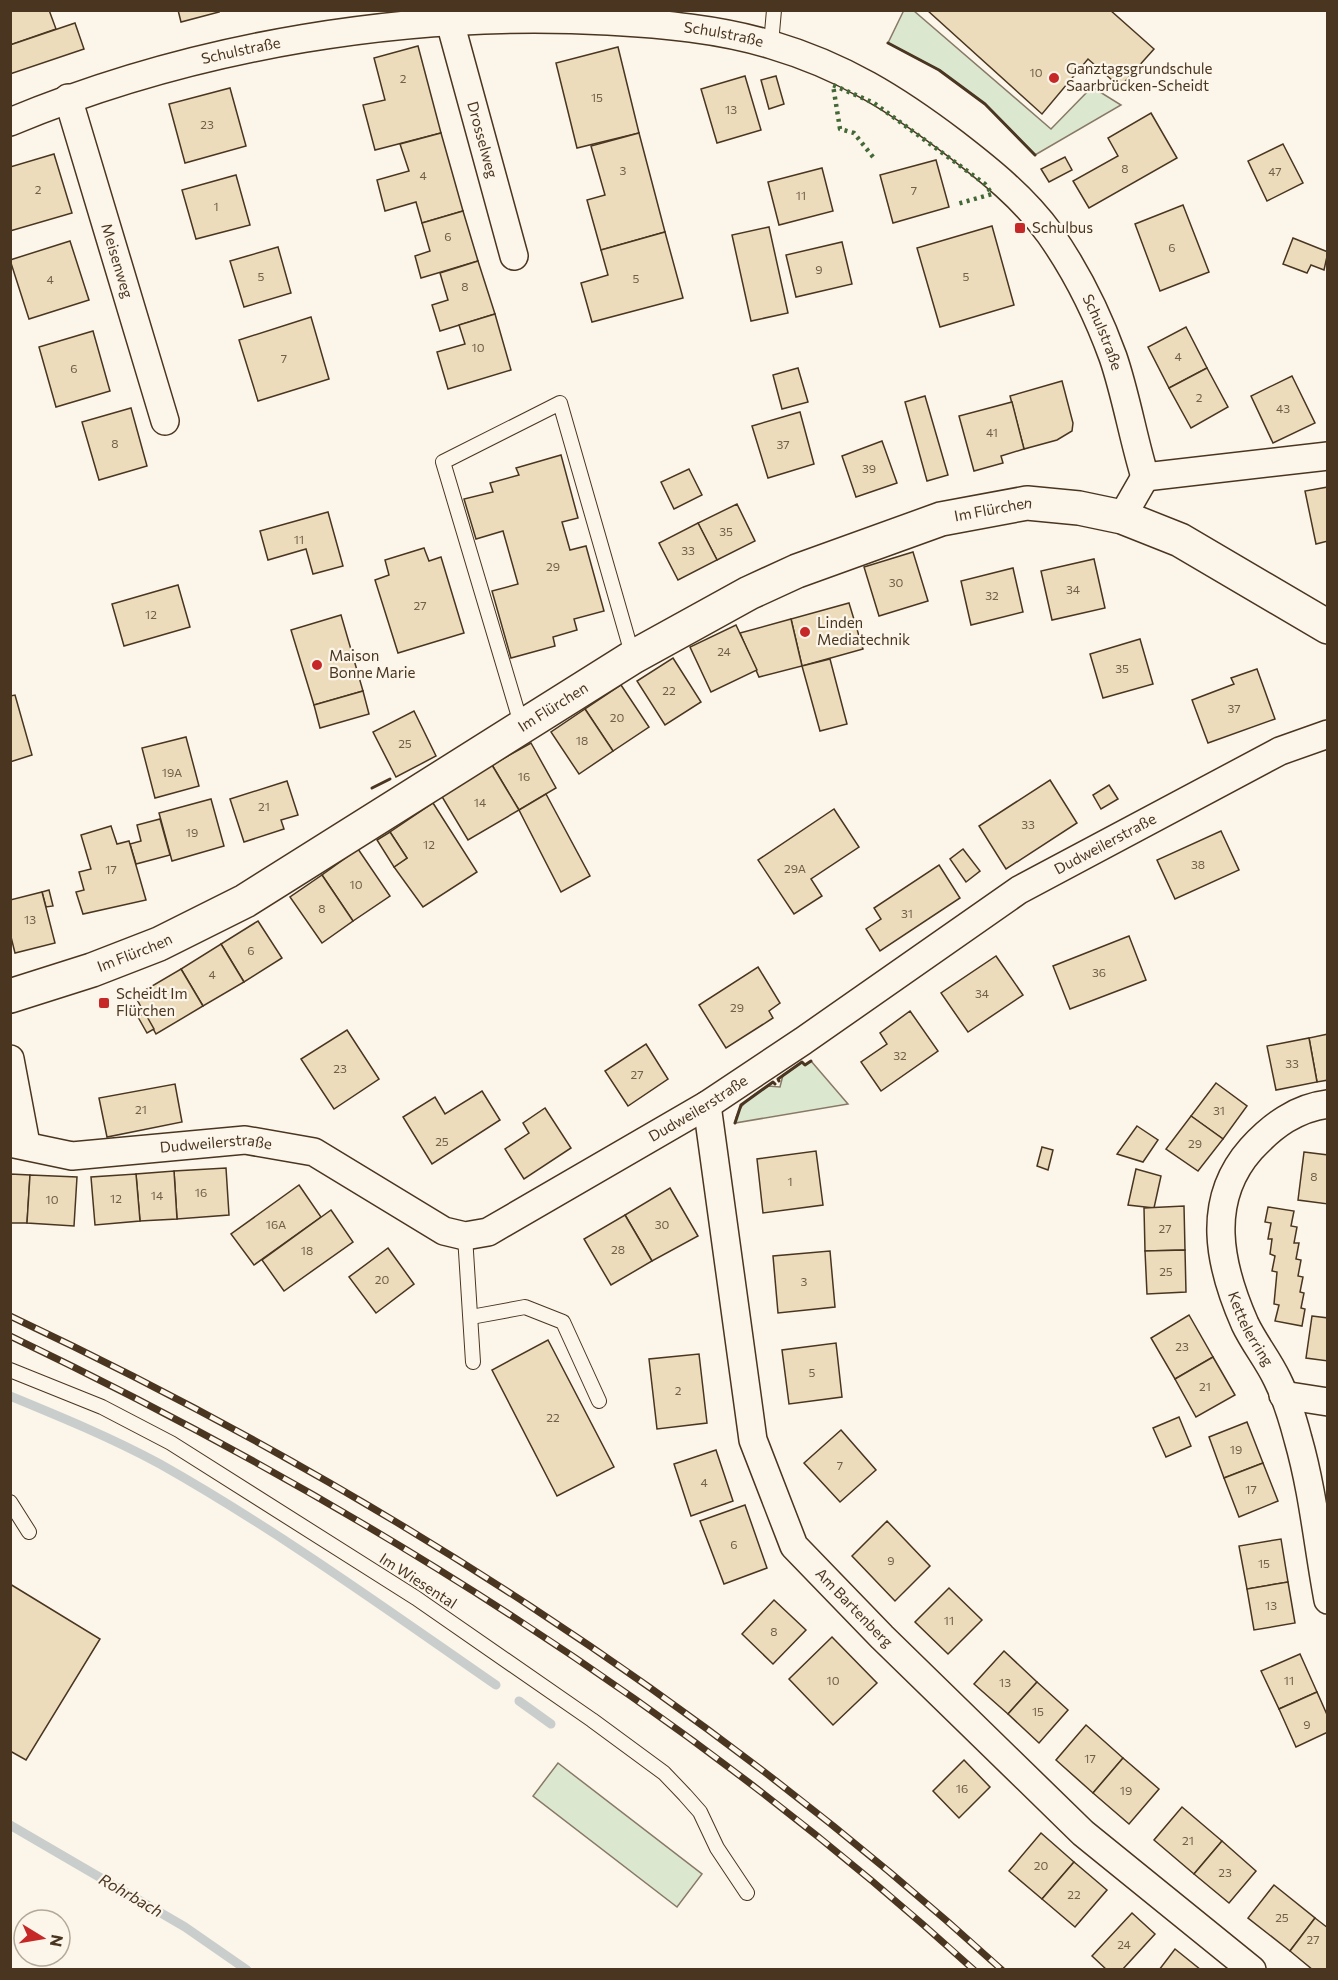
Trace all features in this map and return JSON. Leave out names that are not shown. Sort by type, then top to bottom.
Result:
[{"type":"street","name":"Schulstraße","points":[[10,122],[68,98],[236,51],[368,29],[450,22],[550,18],[666,24],[771,44],[880,90],[912,111],[997,176],[1048,231],[1086,291],[1114,359],[1145,477]]},
{"type":"street","name":"Drosselweg","points":[[450,22],[514,256]]},
{"type":"street","name":"Meisenweg","points":[[68,98],[165,421]]},
{"type":"street","points":[[1122,517],[1145,477],[1328,456]]},
{"type":"street","name":"Im Flürchen","points":[[10,996],[92,970],[159,944],[245,901],[633,657],[749,592],[797,571],[941,519],[1027,503],[1079,508],[1122,517],[1180,540],[1328,627]]},
{"type":"street","name":"Dudweilerstraße","points":[[10,1059],[18,1143],[72,1156],[245,1140],[314,1152],[444,1232],[465,1236],[488,1232],[707,1105],[1019,890],[1280,751],[1328,734]]},
{"type":"street","name":"Kettelerring","points":[[1328,1104],[1311,1106],[1285,1118],[1245,1156],[1225,1191],[1219,1227],[1223,1258],[1245,1324],[1278,1380],[1299,1440],[1328,1600]]},
{"type":"street","name":"Am Bartenberg","points":[[707,1105],[753,1440],[794,1546],[882,1637],[1083,1833],[1252,1970]]},
{"type":"street","points":[[1283,1395],[1328,1402]]},
{"type":"lane","points":[[771,44],[774,10]]},
{"type":"lane","points":[[522,727],[443,462],[560,403],[633,657]]},
{"type":"lane","points":[[465,1236],[473,1362]]},
{"type":"lane","points":[[471,1317],[525,1307],[563,1322],[599,1401]]},
{"type":"lane","name":"Im Wiesental","points":[[10,1370],[102,1407],[171,1443],[416,1598],[592,1720],[664,1773],[685,1795],[700,1812],[717,1848],[747,1893]]},
{"type":"lane","points":[[10,1502],[29,1532]]},
{"type":"green space","points":[[904,10],[914,11],[1051,129],[1092,87],[1121,105],[1035,155],[985,104],[939,70],[888,43]]},
{"type":"green space","points":[[811,1061],[848,1104],[735,1123],[739,1110],[751,1097],[768,1086],[780,1087],[783,1075],[802,1062],[805,1065]]},
{"type":"green space","points":[[558,1763],[702,1874],[677,1907],[533,1796]]},
{"type":"building","points":[[49,10],[56,29],[10,45],[10,12]]},
{"type":"building","points":[[178,10],[218,10],[219,12],[181,22]]},
{"type":"building","points":[[927,10],[1110,10],[1154,49],[1120,87],[1088,59],[1042,114]]},
{"type":"building","points":[[75,23],[84,49],[10,74],[10,45]]},
{"type":"building","points":[[418,46],[441,133],[375,150],[363,105],[385,100],[374,58]]},
{"type":"building","points":[[618,47],[639,133],[577,148],[556,63]]},
{"type":"building","points":[[745,76],[761,130],[717,143],[701,89]]},
{"type":"building","points":[[776,76],[784,104],[769,109],[761,80]]},
{"type":"building","points":[[230,88],[246,146],[185,163],[169,104]]},
{"type":"building","points":[[1151,113],[1177,158],[1089,208],[1073,181],[1118,156],[1108,138]]},
{"type":"building","points":[[441,133],[463,211],[422,223],[416,202],[385,211],[377,180],[409,171],[400,144]]},
{"type":"building","points":[[639,133],[665,232],[601,250],[587,200],[605,195],[591,146]]},
{"type":"building","points":[[1283,144],[1303,183],[1267,201],[1248,161]]},
{"type":"building","points":[[54,154],[72,213],[10,231],[10,167]]},
{"type":"building","points":[[1065,157],[1072,170],[1049,182],[1041,169]]},
{"type":"building","points":[[936,160],[949,207],[893,223],[880,175]]},
{"type":"building","points":[[822,168],[833,211],[779,225],[768,182]]},
{"type":"building","points":[[236,175],[250,225],[196,239],[182,190]]},
{"type":"building","points":[[1183,205],[1209,272],[1160,291],[1135,224]]},
{"type":"building","points":[[463,211],[478,261],[421,278],[415,256],[430,251],[422,223]]},
{"type":"building","points":[[992,226],[1014,305],[940,327],[917,248]]},
{"type":"building","points":[[769,227],[788,313],[751,321],[732,235]]},
{"type":"building","points":[[665,232],[683,298],[592,322],[581,283],[608,275],[601,250]]},
{"type":"building","points":[[1293,238],[1328,252],[1324,270],[1311,265],[1307,273],[1283,264]]},
{"type":"building","points":[[70,241],[89,300],[29,319],[10,260]]},
{"type":"building","points":[[842,242],[852,284],[796,297],[786,255]]},
{"type":"building","points":[[278,247],[291,293],[244,307],[230,261]]},
{"type":"building","points":[[478,261],[495,314],[440,331],[432,305],[448,300],[440,273]]},
{"type":"building","points":[[495,314],[511,370],[448,389],[437,352],[465,344],[459,325]]},
{"type":"building","points":[[311,317],[329,379],[258,401],[239,340]]},
{"type":"building","points":[[1186,327],[1207,368],[1169,388],[1148,347]]},
{"type":"building","points":[[93,331],[110,391],[56,407],[39,347]]},
{"type":"building","points":[[798,368],[808,402],[782,409],[773,375]]},
{"type":"building","points":[[1207,368],[1228,407],[1191,428],[1169,388]]},
{"type":"building","points":[[1292,376],[1315,423],[1273,443],[1251,396]]},
{"type":"building","points":[[1062,381],[1073,423],[1072,431],[1057,440],[1024,449],[1010,396]]},
{"type":"building","points":[[925,396],[948,475],[927,481],[905,402]]},
{"type":"building","points":[[1012,402],[1024,449],[1001,456],[1003,463],[974,471],[959,416]]},
{"type":"building","points":[[131,408],[147,466],[99,480],[82,422]]},
{"type":"building","points":[[800,412],[814,464],[768,478],[752,426]]},
{"type":"building","points":[[882,441],[897,483],[856,497],[842,456]]},
{"type":"building","points":[[561,455],[578,518],[562,522],[570,550],[586,546],[604,611],[574,619],[577,630],[553,637],[555,646],[511,658],[492,591],[518,584],[503,531],[476,539],[464,499],[493,492],[490,483],[519,475],[516,468]]},
{"type":"building","points":[[689,469],[702,495],[674,509],[661,482]]},
{"type":"building","points":[[1328,487],[1328,541],[1316,544],[1305,491]]},
{"type":"building","points":[[737,504],[755,541],[717,560],[698,523]]},
{"type":"building","points":[[328,512],[343,566],[313,574],[306,549],[268,560],[260,531]]},
{"type":"building","points":[[698,523],[717,560],[678,580],[659,543]]},
{"type":"building","points":[[424,548],[429,561],[441,557],[464,633],[398,653],[375,580],[389,575],[385,560]]},
{"type":"building","points":[[913,552],[928,601],[879,616],[864,567]]},
{"type":"building","points":[[1094,559],[1105,608],[1052,620],[1041,571]]},
{"type":"building","points":[[1013,568],[1023,612],[971,625],[961,581]]},
{"type":"building","points":[[178,585],[190,627],[124,646],[112,604]]},
{"type":"building","points":[[849,603],[863,649],[802,666],[791,619]]},
{"type":"building","points":[[341,615],[363,691],[314,705],[291,630]]},
{"type":"building","points":[[791,619],[802,666],[759,677],[740,633]]},
{"type":"building","points":[[736,625],[757,670],[711,692],[690,647]]},
{"type":"building","points":[[1140,639],[1153,684],[1103,698],[1090,654]]},
{"type":"building","points":[[673,658],[701,702],[665,725],[637,681]]},
{"type":"building","points":[[830,659],[847,724],[820,731],[802,666]]},
{"type":"building","points":[[1257,669],[1275,719],[1208,743],[1192,700],[1234,684],[1231,678]]},
{"type":"building","points":[[621,685],[649,727],[613,751],[585,709]]},
{"type":"building","points":[[363,691],[369,714],[320,728],[314,705]]},
{"type":"building","points":[[15,695],[32,755],[10,762],[10,696]]},
{"type":"building","points":[[585,709],[613,751],[579,774],[551,732]]},
{"type":"building","points":[[414,711],[436,756],[396,777],[373,732]]},
{"type":"building","points":[[186,737],[199,786],[155,798],[142,748]]},
{"type":"building","points":[[531,743],[556,788],[519,810],[492,765]]},
{"type":"building","points":[[492,765],[519,810],[468,840],[441,795]]},
{"type":"building","points":[[1050,780],[1077,823],[1006,869],[979,826]]},
{"type":"building","points":[[287,781],[298,815],[281,820],[284,829],[244,842],[230,799]]},
{"type":"building","points":[[1109,785],[1118,799],[1101,809],[1093,795]]},
{"type":"building","points":[[546,794],[590,876],[561,892],[519,810]]},
{"type":"building","points":[[211,799],[224,846],[172,861],[159,813]]},
{"type":"building","points":[[433,803],[477,872],[423,907],[394,867],[407,858],[390,832]]},
{"type":"building","points":[[834,809],[859,847],[811,879],[822,896],[794,914],[758,860]]},
{"type":"building","points":[[160,819],[170,855],[136,864],[130,844],[141,841],[137,825]]},
{"type":"building","points":[[111,826],[117,844],[129,841],[146,900],[83,914],[76,892],[84,890],[79,872],[91,869],[81,835]]},
{"type":"building","points":[[1221,831],[1239,870],[1175,899],[1157,860]]},
{"type":"building","points":[[390,832],[407,858],[394,867],[377,840]]},
{"type":"building","points":[[358,849],[390,896],[353,921],[322,875]]},
{"type":"building","points":[[963,849],[980,871],[966,882],[950,859]]},
{"type":"building","points":[[939,865],[960,898],[880,951],[866,929],[881,919],[874,908]]},
{"type":"building","points":[[322,875],[353,921],[322,943],[290,897]]},
{"type":"building","points":[[49,890],[53,906],[46,907],[42,892]]},
{"type":"building","points":[[42,892],[55,943],[15,953],[10,933],[10,900]]},
{"type":"building","points":[[258,921],[282,958],[244,982],[221,944]]},
{"type":"building","points":[[1129,936],[1146,980],[1070,1009],[1053,966]]},
{"type":"building","points":[[221,944],[244,982],[203,1006],[181,969]]},
{"type":"building","points":[[996,956],[1023,995],[968,1032],[941,993]]},
{"type":"building","points":[[758,967],[780,1003],[769,1011],[773,1018],[726,1048],[699,1005]]},
{"type":"building","points":[[181,969],[203,1006],[156,1034],[135,996]]},
{"type":"building","points":[[910,1011],[938,1051],[881,1091],[861,1062],[887,1044],[880,1033]]},
{"type":"building","points":[[145,1013],[154,1029],[147,1033],[138,1017]]},
{"type":"building","points":[[347,1030],[379,1079],[334,1109],[301,1059]]},
{"type":"building","points":[[1328,1034],[1328,1080],[1317,1082],[1309,1038]]},
{"type":"building","points":[[1309,1038],[1317,1082],[1276,1090],[1267,1046]]},
{"type":"building","points":[[646,1044],[668,1079],[628,1106],[605,1071]]},
{"type":"building","points":[[1216,1083],[1247,1106],[1223,1139],[1191,1116]]},
{"type":"building","points":[[175,1084],[182,1122],[107,1137],[99,1098]]},
{"type":"building","points":[[482,1091],[500,1120],[432,1164],[403,1117],[435,1097],[445,1114]]},
{"type":"building","points":[[545,1108],[571,1148],[524,1179],[505,1149],[529,1133],[523,1123]]},
{"type":"building","points":[[1191,1116],[1223,1139],[1198,1171],[1166,1149]]},
{"type":"building","points":[[1137,1126],[1158,1140],[1143,1162],[1117,1154]]},
{"type":"building","points":[[1042,1147],[1053,1150],[1048,1170],[1037,1166]]},
{"type":"building","points":[[816,1151],[823,1205],[763,1213],[757,1159]]},
{"type":"building","points":[[1304,1152],[1328,1155],[1328,1204],[1298,1200]]},
{"type":"building","points":[[226,1168],[229,1215],[177,1219],[174,1171]]},
{"type":"building","points":[[1136,1169],[1161,1176],[1154,1208],[1128,1205]]},
{"type":"building","points":[[174,1171],[177,1219],[140,1221],[136,1174]]},
{"type":"building","points":[[10,1174],[30,1175],[27,1223],[10,1223]]},
{"type":"building","points":[[136,1174],[140,1221],[95,1225],[91,1177]]},
{"type":"building","points":[[30,1175],[77,1177],[74,1226],[27,1223]]},
{"type":"building","points":[[299,1185],[321,1217],[254,1265],[231,1234]]},
{"type":"building","points":[[670,1188],[698,1236],[652,1261],[625,1215]]},
{"type":"building","points":[[1184,1206],[1185,1250],[1145,1251],[1144,1208]]},
{"type":"building","points":[[1268,1207],[1294,1211],[1291,1226],[1297,1227],[1294,1243],[1299,1243],[1296,1259],[1301,1260],[1298,1276],[1303,1277],[1300,1292],[1304,1293],[1301,1308],[1305,1309],[1302,1326],[1275,1321],[1279,1305],[1274,1304],[1277,1272],[1272,1271],[1275,1256],[1270,1254],[1272,1239],[1268,1239],[1271,1223],[1265,1222]]},
{"type":"building","points":[[331,1210],[353,1242],[284,1291],[262,1260]]},
{"type":"building","points":[[625,1215],[652,1261],[611,1285],[584,1239]]},
{"type":"building","points":[[388,1248],[414,1284],[376,1313],[349,1277]]},
{"type":"building","points":[[1185,1250],[1186,1292],[1147,1294],[1145,1251]]},
{"type":"building","points":[[830,1251],[835,1307],[778,1313],[773,1256]]},
{"type":"building","points":[[1189,1315],[1213,1357],[1175,1379],[1151,1338]]},
{"type":"building","points":[[1312,1316],[1328,1318],[1328,1361],[1306,1358]]},
{"type":"building","points":[[548,1340],[614,1467],[557,1496],[492,1370]]},
{"type":"building","points":[[836,1343],[842,1397],[789,1404],[782,1350]]},
{"type":"building","points":[[699,1354],[707,1423],[657,1429],[649,1359]]},
{"type":"building","points":[[1213,1357],[1235,1395],[1196,1417],[1175,1379]]},
{"type":"building","points":[[1179,1417],[1191,1446],[1166,1457],[1153,1428]]},
{"type":"building","points":[[1247,1422],[1263,1463],[1224,1478],[1209,1437]]},
{"type":"building","points":[[841,1430],[876,1470],[840,1502],[804,1463]]},
{"type":"building","points":[[716,1450],[733,1501],[691,1516],[674,1464]]},
{"type":"building","points":[[1263,1463],[1278,1501],[1239,1517],[1224,1478]]},
{"type":"building","points":[[745,1505],[767,1568],[724,1584],[700,1521]]},
{"type":"building","points":[[887,1521],[930,1566],[895,1601],[852,1556]]},
{"type":"building","points":[[1281,1539],[1288,1582],[1247,1589],[1239,1546]]},
{"type":"building","points":[[1288,1582],[1295,1623],[1254,1630],[1247,1589]]},
{"type":"building","points":[[10,1584],[100,1639],[26,1760],[10,1751]]},
{"type":"building","points":[[949,1588],[982,1620],[948,1654],[915,1622]]},
{"type":"building","points":[[774,1600],[806,1630],[773,1664],[742,1634]]},
{"type":"building","points":[[832,1637],[877,1683],[833,1725],[789,1679]]},
{"type":"building","points":[[1004,1651],[1037,1682],[1008,1714],[974,1684]]},
{"type":"building","points":[[1300,1654],[1317,1692],[1279,1709],[1261,1671]]},
{"type":"building","points":[[1037,1682],[1068,1710],[1039,1743],[1008,1714]]},
{"type":"building","points":[[1317,1692],[1328,1717],[1328,1732],[1296,1747],[1279,1709]]},
{"type":"building","points":[[1086,1725],[1123,1758],[1093,1793],[1056,1760]]},
{"type":"building","points":[[1123,1758],[1159,1789],[1129,1824],[1093,1793]]},
{"type":"building","points":[[964,1760],[990,1787],[959,1818],[933,1791]]},
{"type":"building","points":[[1182,1807],[1222,1841],[1194,1874],[1154,1840]]},
{"type":"building","points":[[1041,1833],[1074,1862],[1042,1899],[1009,1871]]},
{"type":"building","points":[[1222,1841],[1256,1871],[1229,1903],[1194,1874]]},
{"type":"building","points":[[1074,1862],[1107,1890],[1075,1927],[1042,1899]]},
{"type":"building","points":[[1274,1885],[1315,1918],[1290,1951],[1248,1918]]},
{"type":"building","points":[[1132,1913],[1155,1934],[1122,1970],[1107,1970],[1092,1956]]},
{"type":"building","points":[[1315,1918],[1328,1928],[1328,1970],[1313,1970],[1290,1951]]},
{"type":"building","points":[[1175,1949],[1201,1970],[1159,1970]]},
{"type":"waterway","points":[[10,1396],[123,1445],[204,1489],[331,1571],[496,1685]]},
{"type":"waterway","points":[[519,1701],[551,1724]]},
{"type":"waterway","name":"Rohrbach","points":[[10,1825],[185,1927],[247,1970]]},
{"type":"railway","points":[[10,1316],[144,1382],[275,1452],[404,1527],[530,1606],[654,1690],[773,1779],[890,1872],[1002,1970]]},
{"type":"railway","points":[[10,1336],[139,1400],[266,1468],[392,1541],[515,1618],[636,1700],[752,1785],[865,1875],[974,1970]]},
{"type":"hedge","points":[[873,157],[854,133],[840,129],[833,85],[874,103],[985,184],[992,194],[957,204]]},
{"type":"wall","points":[[888,43],[939,70],[985,104],[1035,155]]},
{"type":"wall","points":[[372,788],[390,779]]},
{"type":"wall","points":[[779,1081],[778,1079],[802,1062],[805,1065],[811,1061]]},
{"type":"wall","points":[[735,1123],[741,1105],[773,1082],[775,1084]]},
{"type":"place","name":"Ganztagsgrundschule Saarbrücken-Scheidt","points":[[1054,78]]},
{"type":"place","name":"Schulbus","points":[[1020,228]]},
{"type":"place","name":"Linden Mediatechnik","points":[[805,632]]},
{"type":"place","name":"Maison Bonne Marie","points":[[317,665]]},
{"type":"place","name":"Scheidt Im Flürchen","points":[[104,1003]]}]
